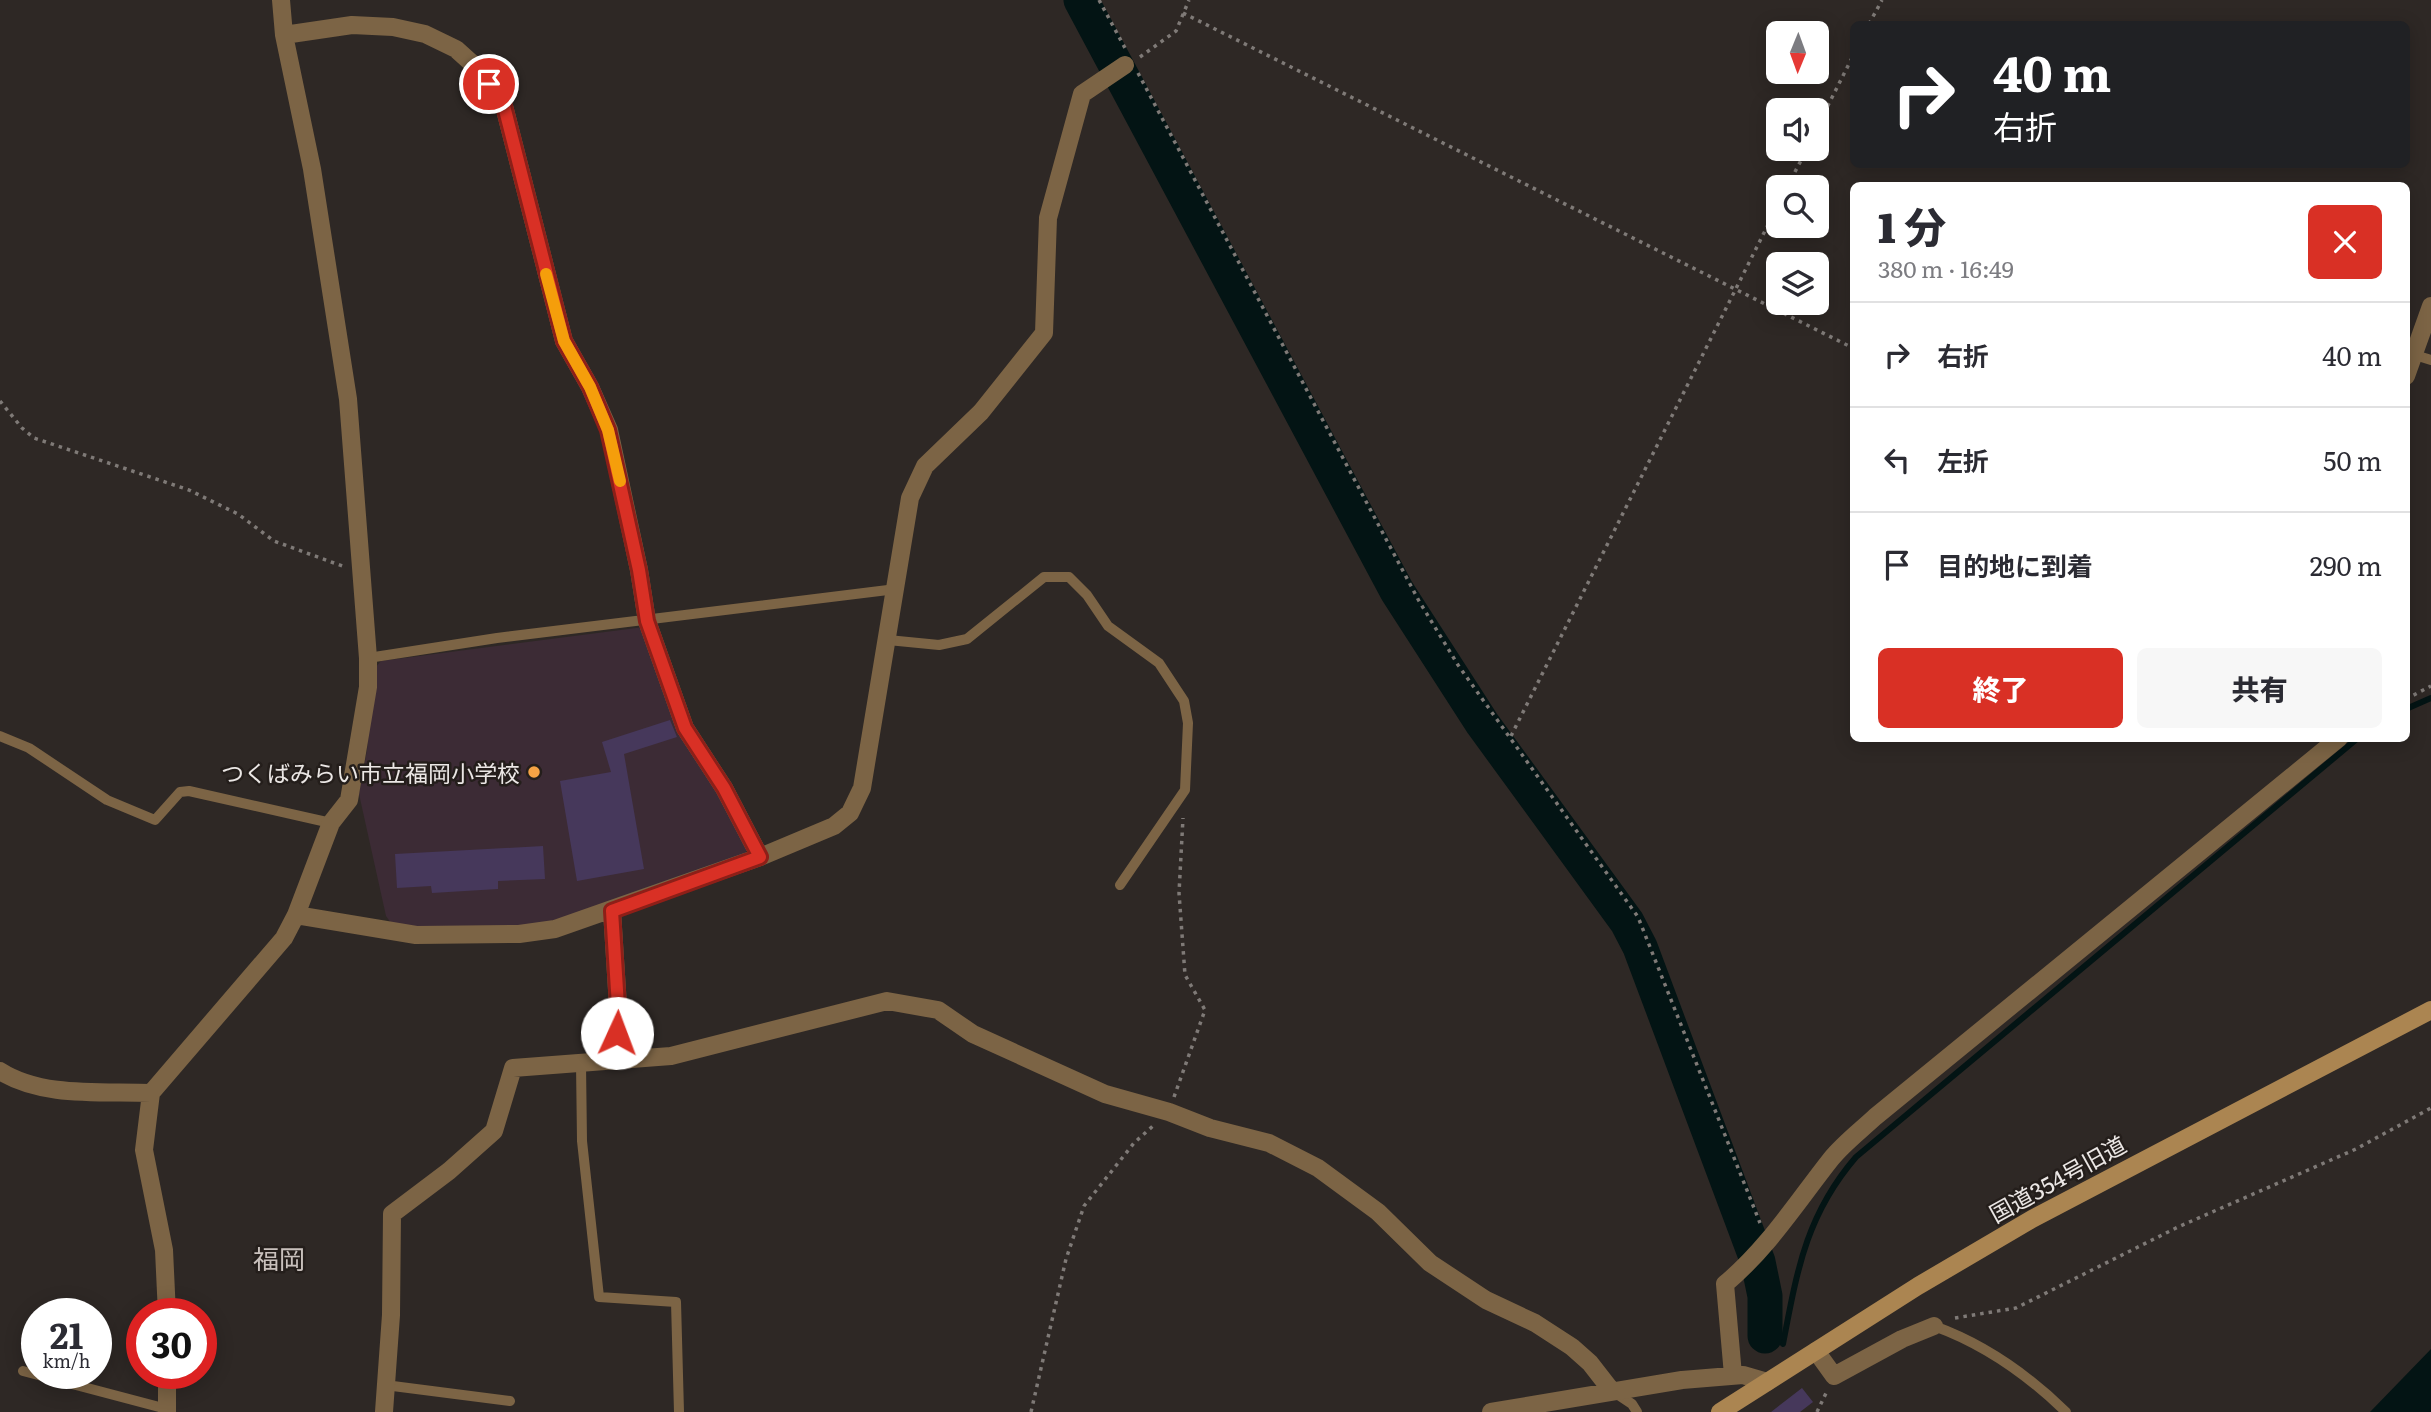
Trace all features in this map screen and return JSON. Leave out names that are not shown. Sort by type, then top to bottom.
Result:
[{"type":"street","points":[[166,1298],[164,1250],[144,1150],[151,1093],[284,937],[296,915],[331,823],[349,800],[368,688],[348,399],[312,169],[284,35],[281,0]]},
{"type":"street","points":[[284,35],[352,25],[393,27],[425,34],[456,49],[476,67],[503,102],[564,341],[590,387],[608,430],[639,570],[647,621],[685,728],[724,788],[760,857]]},
{"type":"street","points":[[296,915],[416,935],[519,934],[555,929],[760,857],[834,826],[850,813],[862,788],[910,498],[925,466],[981,412],[1044,332],[1048,218],[1082,94],[1128,63]]},
{"type":"street","points":[[2410,372],[2423,358],[2431,306]]},
{"type":"street","points":[[1733,1376],[1725,1284],[1744,1268],[1765,1244],[1833,1157],[1875,1117],[2334,742]]},
{"type":"street","points":[[612,911],[618,1006],[615,1061]]},
{"type":"street","points":[[384,1412],[392,1214],[494,1131],[513,1068],[671,1056],[887,1001],[938,1010],[974,1034],[1105,1094],[1169,1112],[1210,1128],[1269,1143],[1318,1168],[1378,1212],[1430,1264],[1486,1300],[1535,1323],[1572,1347],[1590,1363],[1611,1391]]},
{"type":"street","name":"国道354号旧道","points":[[1720,1412],[2032,1219],[2431,1010]]},
{"type":"street","points":[[0,1071],[15,1081],[60,1090],[151,1093]]},
{"type":"street","points":[[1816,1351],[1834,1376],[1902,1339],[1934,1326]]},
{"type":"street","points":[[1491,1412],[1544,1407],[1611,1391],[1733,1376],[1768,1382]]},
{"type":"street","points":[[167,1389],[167,1410]]},
{"type":"lane","points":[[888,640],[939,645],[967,639],[1044,577],[1069,576],[1087,595],[1108,626],[1159,663],[1184,701],[1188,723],[1185,790],[1120,885]]},
{"type":"lane","points":[[368,658],[496,638],[896,589]]},
{"type":"lane","points":[[0,736],[29,748],[107,800],[155,820],[180,792],[189,791],[331,823]]},
{"type":"lane","points":[[581,1064],[582,1141],[599,1297],[676,1301],[679,1412]]},
{"type":"lane","points":[[1934,1326],[1981,1346],[2047,1393],[2066,1412]]},
{"type":"lane","points":[[386,1385],[510,1401]]},
{"type":"lane","points":[[89,1389],[167,1410]]},
{"type":"lane","points":[[1611,1391],[1632,1404],[1637,1412]]},
{"type":"path","points":[[1099,0],[1128,63],[1419,601],[1458,666],[1511,736],[1638,917],[1765,1244]]},
{"type":"path","points":[[1128,63],[1176,32],[1189,0]]},
{"type":"path","points":[[1871,21],[1882,0]]},
{"type":"path","points":[[1183,13],[1850,346]]},
{"type":"path","points":[[1829,103],[1850,62]]},
{"type":"path","points":[[1511,736],[1766,229]]},
{"type":"path","points":[[0,401],[34,438],[189,490],[238,514],[274,541],[303,553],[360,570]]},
{"type":"path","points":[[2410,697],[2431,686]]},
{"type":"path","points":[[1031,1412],[1066,1259],[1084,1206],[1135,1143],[1169,1112],[1205,1010],[1185,975],[1180,893],[1185,790]]},
{"type":"path","points":[[1934,1326],[1954,1318],[2016,1308],[2178,1227],[2356,1149],[2431,1108]]},
{"type":"path","points":[[1817,1412],[1834,1376]]},
{"type":"shaded area","name":"つくばみらい市立福岡小学校","points":[[644,627],[747,847],[745,855],[615,902],[524,929],[450,931],[391,923],[386,916],[359,794],[367,750],[375,668],[381,661]]},
{"type":"shaded area","points":[[2431,1349],[2431,1412],[2370,1412]]},
{"type":"building","points":[[670,720],[677,737],[624,754],[644,869],[577,881],[560,781],[611,772],[602,742]]},
{"type":"building","points":[[543,846],[545,879],[498,881],[498,889],[432,893],[431,886],[397,888],[395,854]]},
{"type":"building","points":[[1802,1388],[1813,1402],[1800,1412],[1771,1412]]},
{"type":"waterway","points":[[1081,0],[1397,591],[1482,723],[1627,922],[1640,947],[1758,1262],[1765,1296],[1765,1336]]},
{"type":"waterway","points":[[2410,707],[2431,698]]},
{"type":"waterway","points":[[1783,1344],[1806,1245],[1825,1200],[1856,1157],[2353,742]]},
{"type":"slow traffic","points":[[546,274],[564,341],[590,387],[608,430],[620,481]]},
{"type":"place","name":"つくばみらい市立福岡小学校","points":[[534,772]]},
{"type":"district","name":"福岡","points":[[279,1257]]},
{"type":"route","points":[[489,84],[503,102],[508,131],[564,341],[590,387],[608,430],[639,570],[647,621],[685,728],[724,788],[760,857],[612,911],[618,1006],[617,1033]]}]
